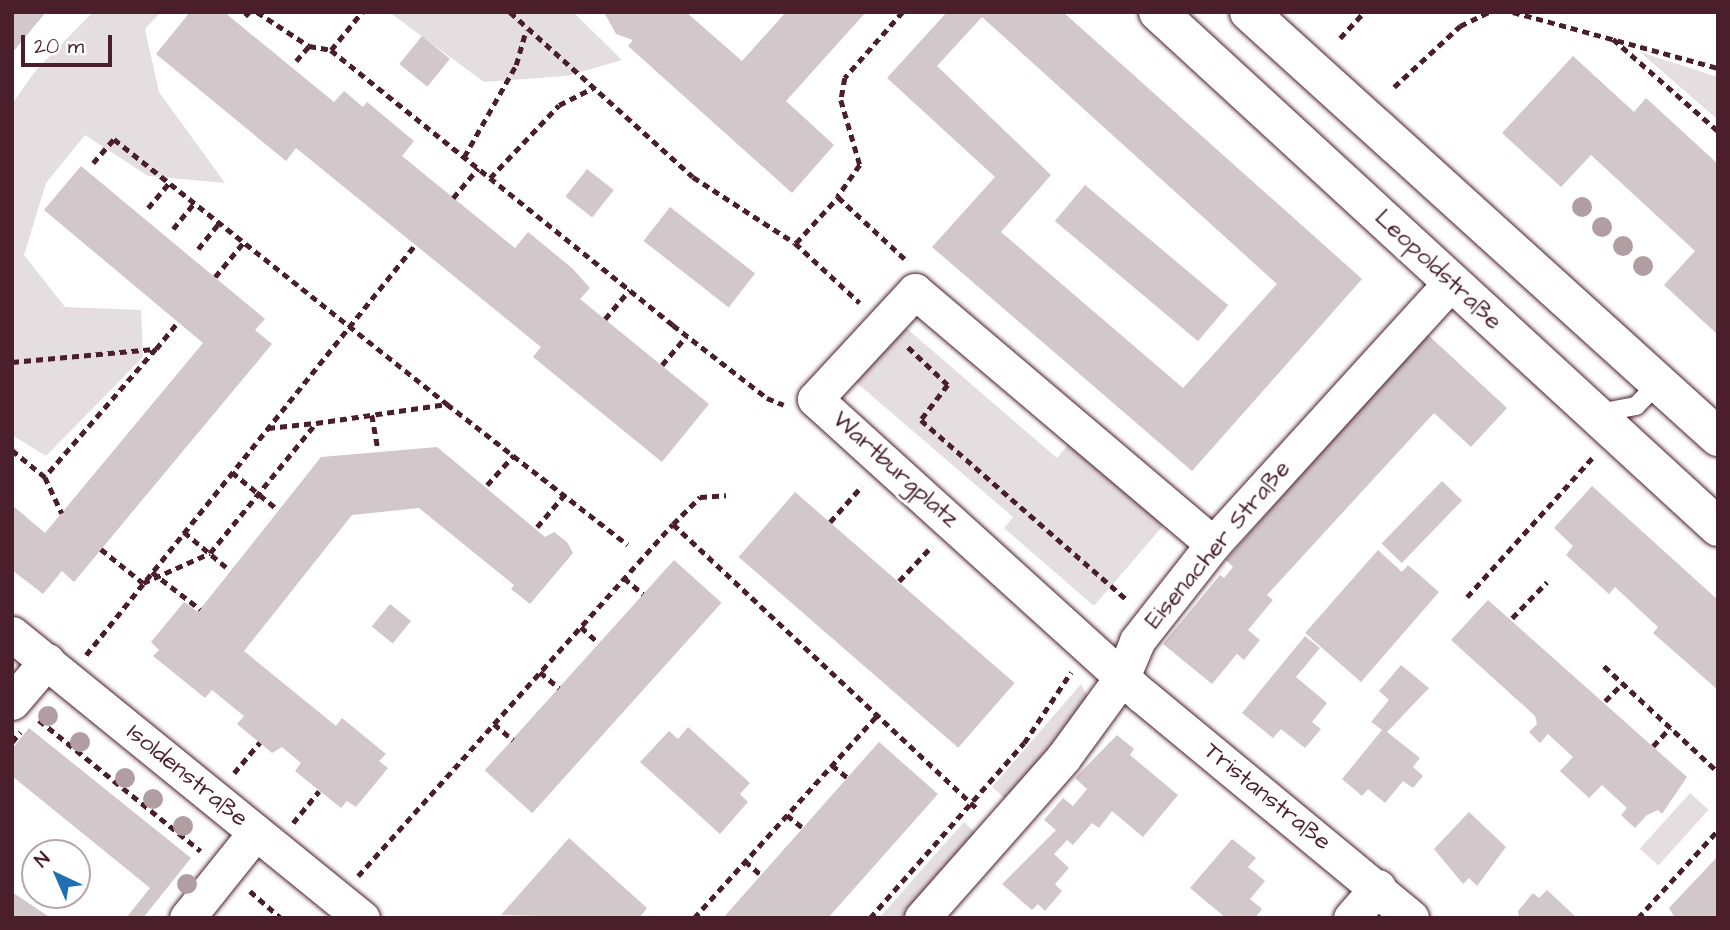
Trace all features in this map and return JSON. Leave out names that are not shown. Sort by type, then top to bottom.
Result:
[{"type":"main road","name":"Leopoldstraße","points":[[1158,12],[1718,527]]},
{"type":"main road","points":[[1249,12],[1718,437]]},
{"type":"street","name":"Eisenacher Straße","points":[[922,918],[1063,758],[1122,677],[1152,622],[1213,544],[1451,282]]},
{"type":"street","name":"Wartburgplatz","points":[[915,291],[882,323],[815,400],[1090,643],[1122,677]]},
{"type":"street","points":[[915,291],[1213,544]]},
{"type":"street","name":"Isoldenstraße","points":[[12,634],[350,908]]},
{"type":"street","points":[[23,709],[57,669]]},
{"type":"street","name":"Tristanstraße","points":[[1122,677],[1378,887],[1411,918]]},
{"type":"street","points":[[187,918],[265,839]]},
{"type":"street","points":[[1351,918],[1378,887]]},
{"type":"lane","points":[[1594,414],[1636,406],[1658,383]]},
{"type":"path","points":[[257,12],[309,46],[331,50],[767,398],[796,410]]},
{"type":"path","points":[[331,50],[362,12]]},
{"type":"path","points":[[510,12],[526,30],[595,87],[693,177],[795,243],[948,385],[921,420],[1152,622]]},
{"type":"path","points":[[795,243],[838,197],[860,165],[841,100],[845,78],[903,12]]},
{"type":"path","points":[[1340,38],[1364,12]]},
{"type":"path","points":[[1394,88],[1460,26],[1489,12]]},
{"type":"path","points":[[1513,12],[1718,68]]},
{"type":"path","points":[[464,157],[516,65],[526,30]]},
{"type":"path","points":[[1611,38],[1718,131]]},
{"type":"path","points":[[296,61],[309,46]]},
{"type":"path","points":[[490,178],[559,105],[595,87]]},
{"type":"path","points":[[93,163],[114,139],[348,328],[628,545]]},
{"type":"path","points":[[453,198],[478,168]]},
{"type":"path","points":[[148,208],[170,182]]},
{"type":"path","points":[[838,197],[908,262],[915,291]]},
{"type":"path","points":[[173,229],[195,202]]},
{"type":"path","points":[[198,249],[220,222]]},
{"type":"path","points":[[215,277],[243,243]]},
{"type":"path","points":[[57,669],[143,583],[415,245]]},
{"type":"path","points":[[605,319],[629,290]]},
{"type":"path","points":[[45,477],[178,322]]},
{"type":"path","points":[[662,365],[686,335]]},
{"type":"path","points":[[12,362],[156,349]]},
{"type":"path","points":[[268,428],[447,404]]},
{"type":"path","points":[[372,415],[378,449]]},
{"type":"path","points":[[143,583],[210,553],[316,423]]},
{"type":"path","points":[[12,450],[45,477],[62,513]]},
{"type":"path","points":[[487,485],[514,456]]},
{"type":"path","points":[[1467,597],[1592,458]]},
{"type":"path","points":[[830,522],[884,460]]},
{"type":"path","points":[[232,472],[277,509]]},
{"type":"path","points":[[537,527],[564,495]]},
{"type":"path","points":[[350,908],[494,724],[673,524],[700,497],[726,495]]},
{"type":"path","points":[[899,581],[953,522]]},
{"type":"path","points":[[673,524],[1000,830]]},
{"type":"path","points":[[184,532],[226,567]]},
{"type":"path","points":[[100,549],[143,583]]},
{"type":"path","points":[[152,572],[200,609]]},
{"type":"path","points":[[624,578],[643,594]]},
{"type":"path","points":[[1512,618],[1547,582]]},
{"type":"path","points":[[581,627],[599,643]]},
{"type":"path","points":[[870,918],[1024,743],[1090,643]]},
{"type":"path","points":[[1604,666],[1718,772]]},
{"type":"path","points":[[541,672],[559,688]]},
{"type":"path","points":[[1605,701],[1623,684]]},
{"type":"path","points":[[23,709],[205,853]]},
{"type":"path","points":[[694,918],[878,713]]},
{"type":"path","points":[[494,724],[513,740]]},
{"type":"path","points":[[1653,746],[1670,727]]},
{"type":"path","points":[[213,797],[260,742]]},
{"type":"path","points":[[832,765],[848,778]]},
{"type":"path","points":[[265,839],[319,791]]},
{"type":"path","points":[[787,815],[803,828]]},
{"type":"path","points":[[1638,918],[1718,830]]},
{"type":"path","points":[[744,861],[761,875]]},
{"type":"path","points":[[700,912],[706,918]]},
{"type":"shaded area","points":[[93,12],[161,12],[145,29],[159,92],[225,183],[148,176],[85,135],[46,183],[24,255],[65,307],[141,310],[143,357],[46,456],[12,435],[12,104],[36,70]]},
{"type":"shaded area","points":[[389,12],[573,12],[622,60],[567,76],[484,82]]},
{"type":"shaded area","points":[[1640,52],[1718,77],[1718,120]]},
{"type":"shaded area","points":[[898,321],[1057,458],[1073,439],[1168,520],[1094,606],[1004,528],[1013,517],[850,377]]},
{"type":"shaded area","points":[[1081,684],[1088,697],[1007,800],[992,787]]},
{"type":"shaded area","points":[[1690,793],[1709,810],[1658,865],[1640,849]]},
{"type":"shaded area","points":[[964,822],[978,835],[904,918],[879,918]]},
{"type":"building","points":[[12,12],[46,12],[12,53]]},
{"type":"building","points":[[190,12],[224,12],[334,102],[344,91],[363,107],[367,102],[414,141],[402,156],[515,248],[528,232],[572,268],[590,288],[580,299],[709,404],[662,462],[533,357],[541,347],[296,148],[286,161],[156,54]]},
{"type":"building","points":[[604,12],[686,12],[742,61],[786,12],[866,12],[786,101],[834,145],[792,193],[628,46],[633,40],[616,34]]},
{"type":"building","points":[[947,12],[1063,12],[1362,279],[1192,471],[932,247],[995,177],[887,78]],"holes":[[[982,17],[1277,284],[1183,388],[1001,232],[1051,175],[937,66]]]},
{"type":"building","points":[[422,36],[450,59],[427,87],[399,64]]},
{"type":"building","points":[[1573,56],[1634,112],[1646,98],[1718,164],[1718,335],[1664,285],[1695,251],[1591,155],[1561,187],[1502,133]]},
{"type":"building","points":[[81,166],[265,319],[255,330],[272,344],[74,582],[62,571],[43,594],[12,570],[12,505],[45,533],[203,343],[44,210]]},
{"type":"building","points":[[587,169],[614,190],[592,218],[565,197]]},
{"type":"building","points":[[1085,185],[1228,305],[1198,341],[1055,221]]},
{"type":"building","points":[[670,207],[755,273],[729,307],[644,241]]},
{"type":"building","points":[[1426,333],[1507,408],[1471,447],[1434,413],[1267,595],[1273,600],[1248,630],[1260,640],[1244,660],[1237,654],[1212,684],[1163,644],[1220,575],[1224,578],[1233,567],[1226,560]]},
{"type":"building","points":[[437,447],[545,537],[554,532],[567,542],[573,553],[530,604],[511,589],[514,585],[419,508],[352,515],[244,651],[336,726],[342,718],[386,754],[379,761],[388,768],[356,807],[347,801],[341,808],[295,771],[301,763],[282,747],[272,753],[237,724],[244,716],[212,690],[205,698],[153,656],[159,650],[151,642],[184,602],[198,612],[321,457]]},
{"type":"building","points":[[1442,481],[1462,500],[1402,563],[1382,544]]},
{"type":"building","points":[[1592,486],[1718,600],[1718,690],[1653,633],[1658,627],[1615,587],[1609,594],[1566,555],[1573,546],[1554,528]]},
{"type":"building","points":[[795,492],[1015,683],[958,748],[739,557]]},
{"type":"building","points":[[1378,550],[1402,572],[1408,565],[1439,592],[1361,682],[1305,633]]},
{"type":"building","points":[[674,560],[722,603],[532,813],[485,770]]},
{"type":"building","points":[[1488,600],[1687,777],[1662,814],[1658,810],[1647,815],[1635,828],[1621,815],[1627,808],[1602,785],[1589,798],[1560,771],[1573,757],[1548,734],[1540,743],[1529,732],[1537,724],[1535,716],[1451,640]]},
{"type":"building","points":[[390,604],[411,621],[393,644],[372,627]]},
{"type":"building","points":[[1305,636],[1320,648],[1296,677],[1327,703],[1312,722],[1321,729],[1305,748],[1281,729],[1273,738],[1242,713]]},
{"type":"building","points":[[1401,665],[1429,688],[1387,732],[1420,758],[1413,767],[1423,776],[1413,788],[1403,781],[1385,803],[1368,789],[1362,796],[1342,779],[1382,730],[1371,722],[1389,700],[1379,691]]},
{"type":"building","points":[[688,727],[750,783],[740,794],[748,802],[720,834],[640,762],[669,731],[678,739]]},
{"type":"building","points":[[29,728],[191,858],[143,918],[126,918],[150,888],[12,776],[12,749]]},
{"type":"building","points":[[1117,735],[1134,749],[1130,755],[1178,795],[1143,837],[1112,811],[1099,828],[1092,823],[1073,845],[1067,840],[1054,854],[1069,868],[1055,884],[1062,891],[1045,911],[1038,904],[1032,910],[1002,884],[1056,830],[1044,820],[1063,798],[1073,806],[1087,789],[1075,778]]},
{"type":"building","points":[[879,742],[938,794],[828,918],[723,918]]},
{"type":"building","points":[[1469,812],[1506,847],[1477,886],[1469,878],[1463,884],[1434,849]]},
{"type":"building","points":[[569,838],[647,908],[639,918],[501,915]]},
{"type":"building","points":[[1232,839],[1256,858],[1248,867],[1265,881],[1250,899],[1262,909],[1255,918],[1226,918],[1190,888]]},
{"type":"building","points":[[1718,856],[1718,918],[1675,918],[1669,908]]},
{"type":"building","points":[[1547,890],[1577,918],[1519,918],[1518,911],[1533,893],[1539,898]]},
{"type":"building","points":[[12,892],[21,898],[21,909],[38,909],[51,918],[12,918]]}]
